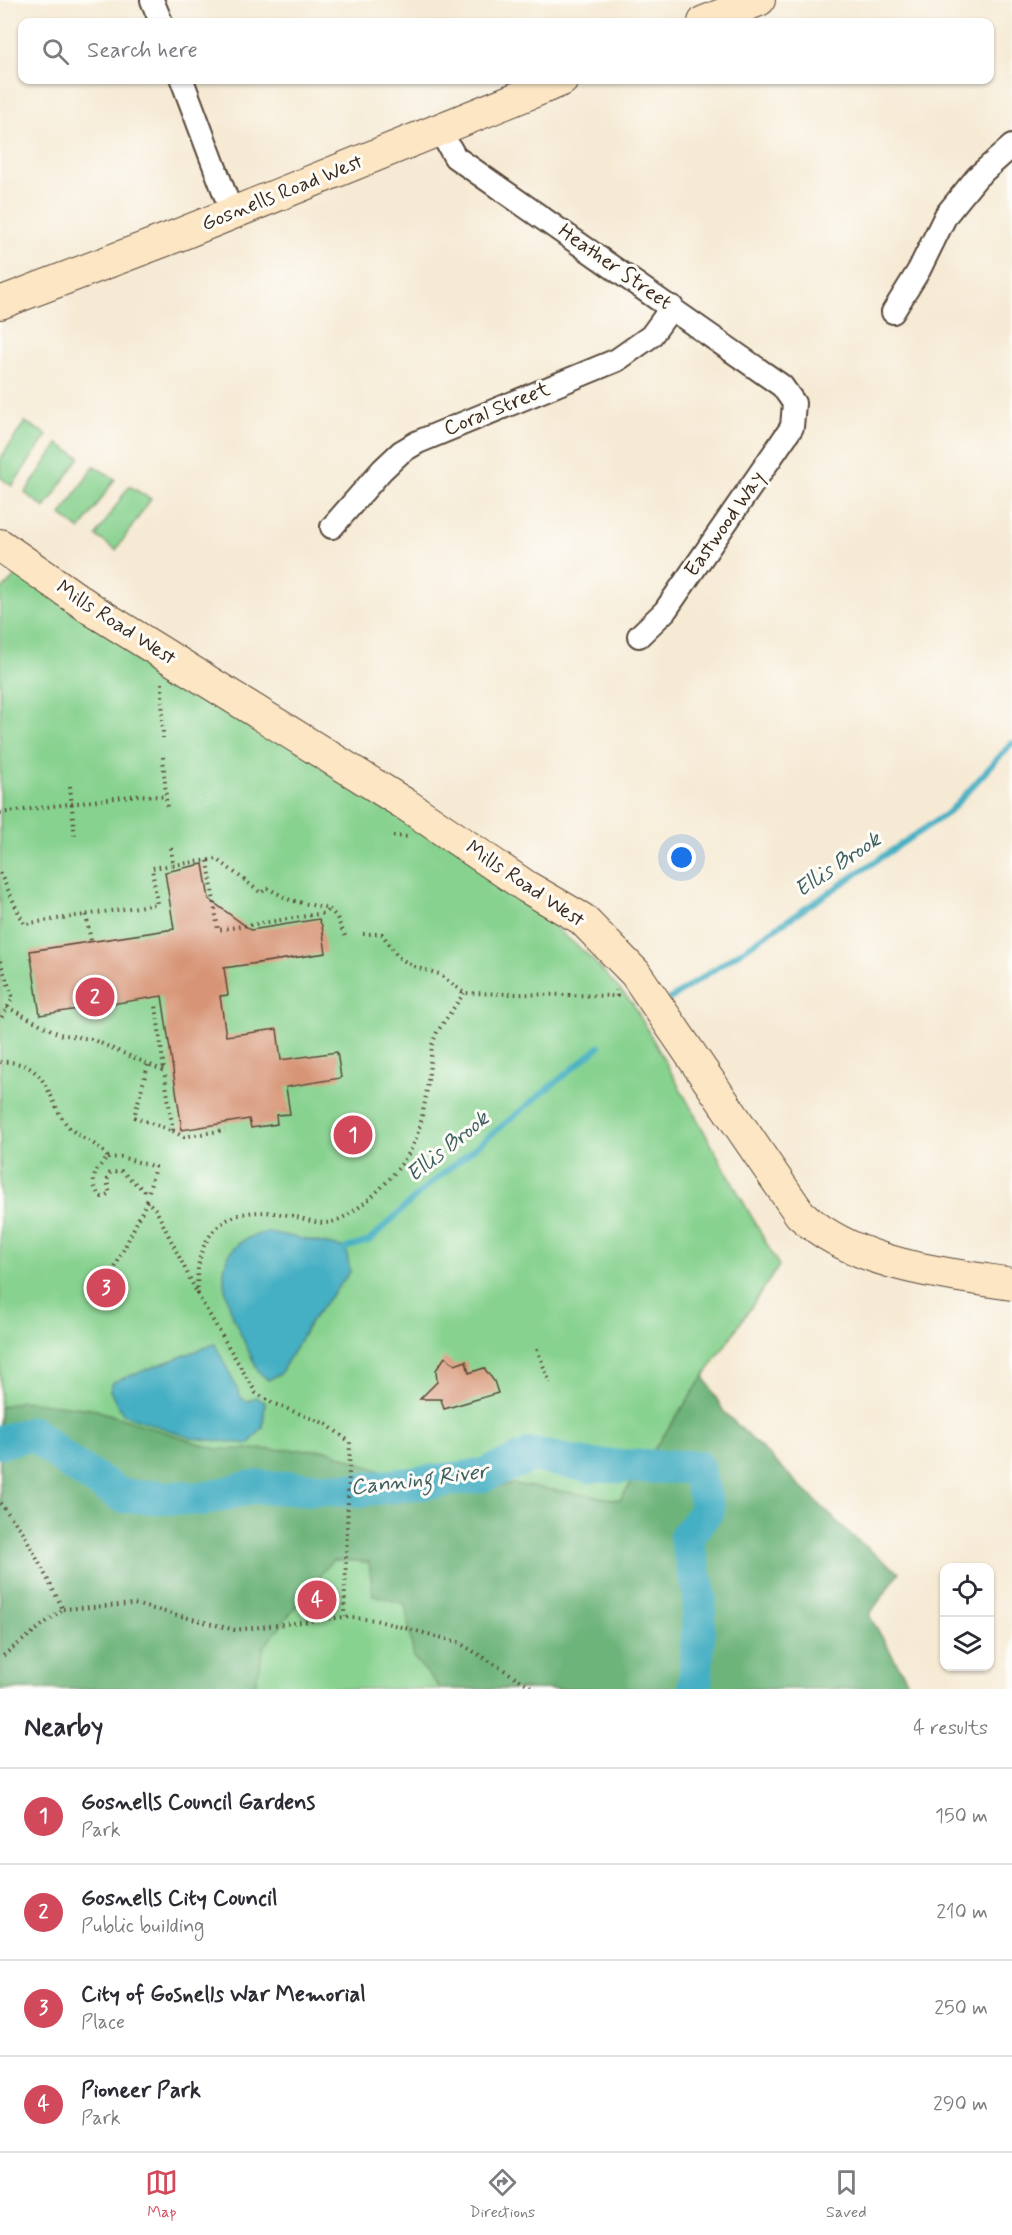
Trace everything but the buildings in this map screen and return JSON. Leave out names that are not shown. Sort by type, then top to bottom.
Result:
[{"type":"main road","points":[[714,18],[759,0]]},
{"type":"main road","name":"Gosnells Road West","points":[[0,303],[232,213],[552,84]]},
{"type":"main road","name":"Mills Road West","points":[[0,545],[96,612],[405,804],[527,887],[582,919],[635,973],[800,1214],[818,1231],[888,1262],[1012,1284]]},
{"type":"street","points":[[152,0],[159,18]]},
{"type":"street","points":[[184,84],[232,213]]},
{"type":"street","name":"Heather Street","points":[[439,129],[455,157],[782,386],[795,403]]},
{"type":"street","points":[[893,312],[919,270],[946,215],[976,177],[1012,146]]},
{"type":"street","name":"Coral Street","points":[[332,527],[401,452],[418,442],[617,360],[651,336],[672,307]]},
{"type":"street","name":"Eastwood Way","points":[[639,636],[664,611],[792,427],[795,403]]},
{"type":"path","points":[[153,677],[163,683],[163,738]]},
{"type":"path","points":[[163,757],[167,809]]},
{"type":"path","points":[[70,786],[75,839]]},
{"type":"path","points":[[0,813],[138,795],[166,797]]},
{"type":"path","points":[[393,837],[417,838]]},
{"type":"path","points":[[171,847],[173,865]]},
{"type":"path","points":[[0,873],[24,924],[157,904],[152,868],[217,860],[261,893],[267,888],[290,900],[329,909],[336,916],[346,938]]},
{"type":"path","points":[[207,861],[218,930],[325,913],[329,909]]},
{"type":"path","points":[[86,915],[91,941]]},
{"type":"path","points":[[363,934],[382,934],[398,957],[412,966],[439,974],[464,993],[617,996],[614,980]]},
{"type":"path","points":[[0,961],[13,998],[0,1020]]},
{"type":"path","points":[[199,1298],[196,1277],[202,1253],[207,1239],[220,1223],[241,1214],[273,1213],[312,1222],[331,1222],[349,1215],[384,1184],[417,1137],[436,1032],[464,993]]},
{"type":"path","points":[[156,1005],[173,1131]]},
{"type":"path","points":[[7,1007],[59,1034],[91,1039],[164,1071]]},
{"type":"path","points":[[0,1062],[12,1062],[35,1071],[68,1126],[82,1138],[100,1147],[108,1158]]},
{"type":"path","points":[[148,1065],[134,1117],[184,1137],[225,1130]]},
{"type":"path","points":[[110,1278],[147,1201],[155,1167],[121,1157],[108,1158],[94,1175],[93,1182],[98,1194],[102,1197],[110,1193],[107,1181],[110,1173],[115,1170],[121,1171],[148,1194]]},
{"type":"path","points":[[147,1201],[156,1210],[174,1242],[199,1298],[256,1393],[273,1403],[297,1411],[338,1431],[350,1442],[344,1617]]},
{"type":"path","points":[[104,1278],[110,1278],[115,1282],[116,1291],[109,1297],[102,1296],[97,1288],[98,1282],[104,1278]]},
{"type":"path","points":[[537,1349],[549,1383]]},
{"type":"path","points":[[0,1503],[23,1532],[63,1609]]},
{"type":"path","points":[[0,1658],[63,1609],[134,1604],[235,1630],[344,1617],[375,1620],[458,1642],[535,1689]]},
{"type":"green space","points":[[25,422],[47,435],[12,486],[0,477],[0,459]]},
{"type":"green space","points":[[58,444],[80,457],[45,508],[25,493]]},
{"type":"green space","points":[[94,466],[115,479],[80,530],[61,515]]},
{"type":"green space","points":[[129,486],[151,499],[116,550],[96,536]]},
{"type":"green space","points":[[23,568],[437,830],[587,954],[633,1004],[779,1266],[620,1500],[648,1689],[0,1689],[0,592]]},
{"type":"green space","points":[[704,1376],[724,1412],[851,1535],[899,1573],[869,1615],[912,1689],[441,1689],[414,1658],[405,1604],[373,1595],[369,1562],[332,1560],[264,1647],[255,1686],[249,1689],[0,1689],[0,1407],[22,1401],[93,1409],[216,1449],[326,1450],[445,1496],[513,1484],[620,1500]]},
{"type":"water","points":[[269,1232],[346,1248],[350,1272],[311,1321],[280,1374],[268,1380],[258,1371],[231,1311],[225,1290],[224,1270],[230,1253],[244,1240]]},
{"type":"water","points":[[215,1344],[242,1399],[248,1401],[256,1397],[265,1403],[263,1427],[249,1444],[191,1438],[123,1414],[110,1391],[113,1382]]},
{"type":"waterway","name":"Ellis Brook","points":[[670,999],[949,812],[1012,743]]},
{"type":"waterway","name":"Ellis Brook","points":[[346,1248],[369,1241],[423,1190],[599,1047]]},
{"type":"waterway","name":"Canning River","points":[[0,1442],[33,1433],[69,1463],[122,1496],[204,1499],[252,1487],[358,1490],[481,1476],[533,1455],[590,1466],[697,1467],[708,1509],[686,1537],[700,1597],[695,1689]]},
{"type":"place","name":"Gosnells City Council","points":[[95,997]]},
{"type":"place","name":"Gosnells Council Gardens","points":[[353,1135]]},
{"type":"place","name":"City of Gosnells War Memorial","points":[[106,1288]]},
{"type":"place","name":"Pioneer Park","points":[[317,1600]]}]
